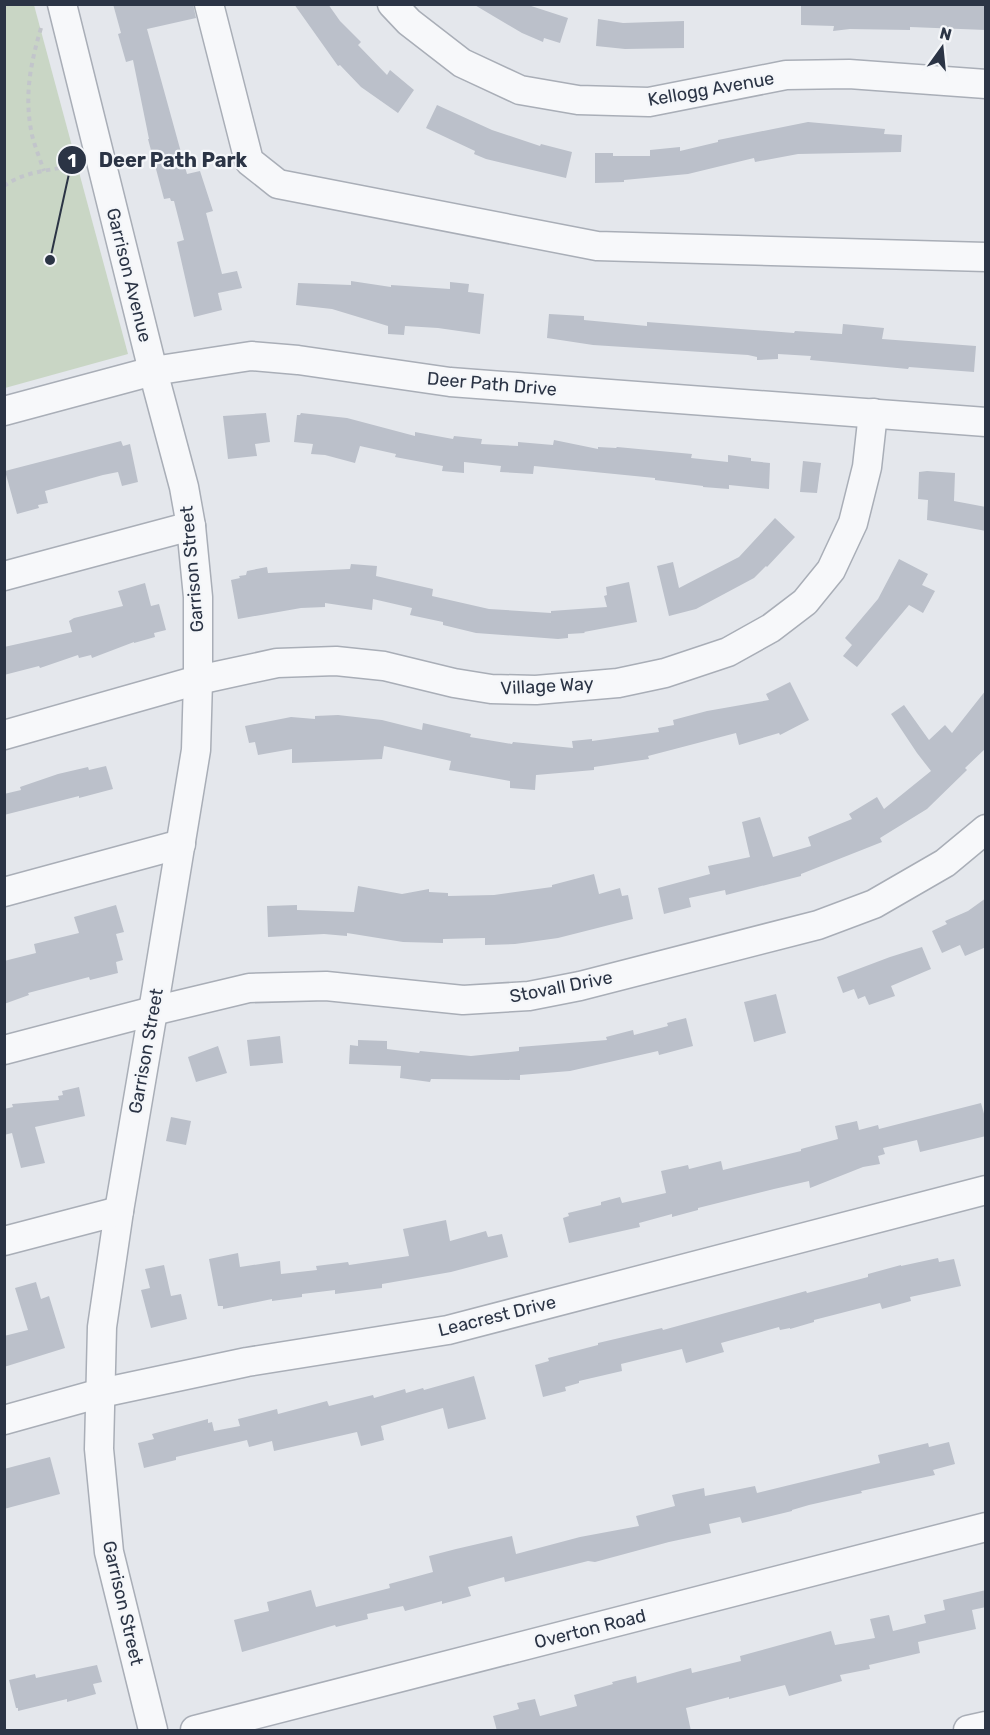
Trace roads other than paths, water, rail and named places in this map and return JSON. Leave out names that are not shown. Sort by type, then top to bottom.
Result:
[{"type":"street","points":[[209,4],[249,161],[278,184],[597,246],[986,258]]},
{"type":"street","name":"Kellogg Avenue","points":[[392,4],[409,22],[462,63],[520,90],[578,100],[649,102],[786,75],[849,74],[986,84]]},
{"type":"street","name":"Garrison Avenue","points":[[50,12],[153,371]]},
{"type":"street","name":"Deer Path Drive","points":[[4,411],[153,371],[251,357],[298,360],[450,382],[986,422]]},
{"type":"street","name":"Garrison Street","points":[[153,371],[184,487],[191,526],[198,597],[196,750],[119,1211],[102,1327],[99,1449],[109,1552],[153,1731]]},
{"type":"street","name":"Village Way","points":[[4,735],[198,680],[277,663],[336,661],[384,666],[454,683],[491,689],[536,690],[627,681],[665,673],[728,652],[771,628],[805,602],[831,570],[853,523],[867,467],[873,413]]},
{"type":"street","points":[[4,576],[191,526]]},
{"type":"street","name":"Stovall Drive","points":[[4,1050],[249,988],[326,986],[463,1000],[529,996],[580,986],[818,924],[874,904],[945,862],[986,829]]},
{"type":"street","points":[[4,892],[181,844]]},
{"type":"street","name":"Leacrest Drive","points":[[4,1420],[101,1393],[248,1362],[448,1330],[986,1191]]},
{"type":"street","points":[[4,1241],[119,1211]]},
{"type":"street","name":"Overton Road","points":[[195,1731],[986,1527]]},
{"type":"street","points":[[968,1731],[986,1726]]},
{"type":"place","name":"Deer Path Park","points":[[50,260]]}]
